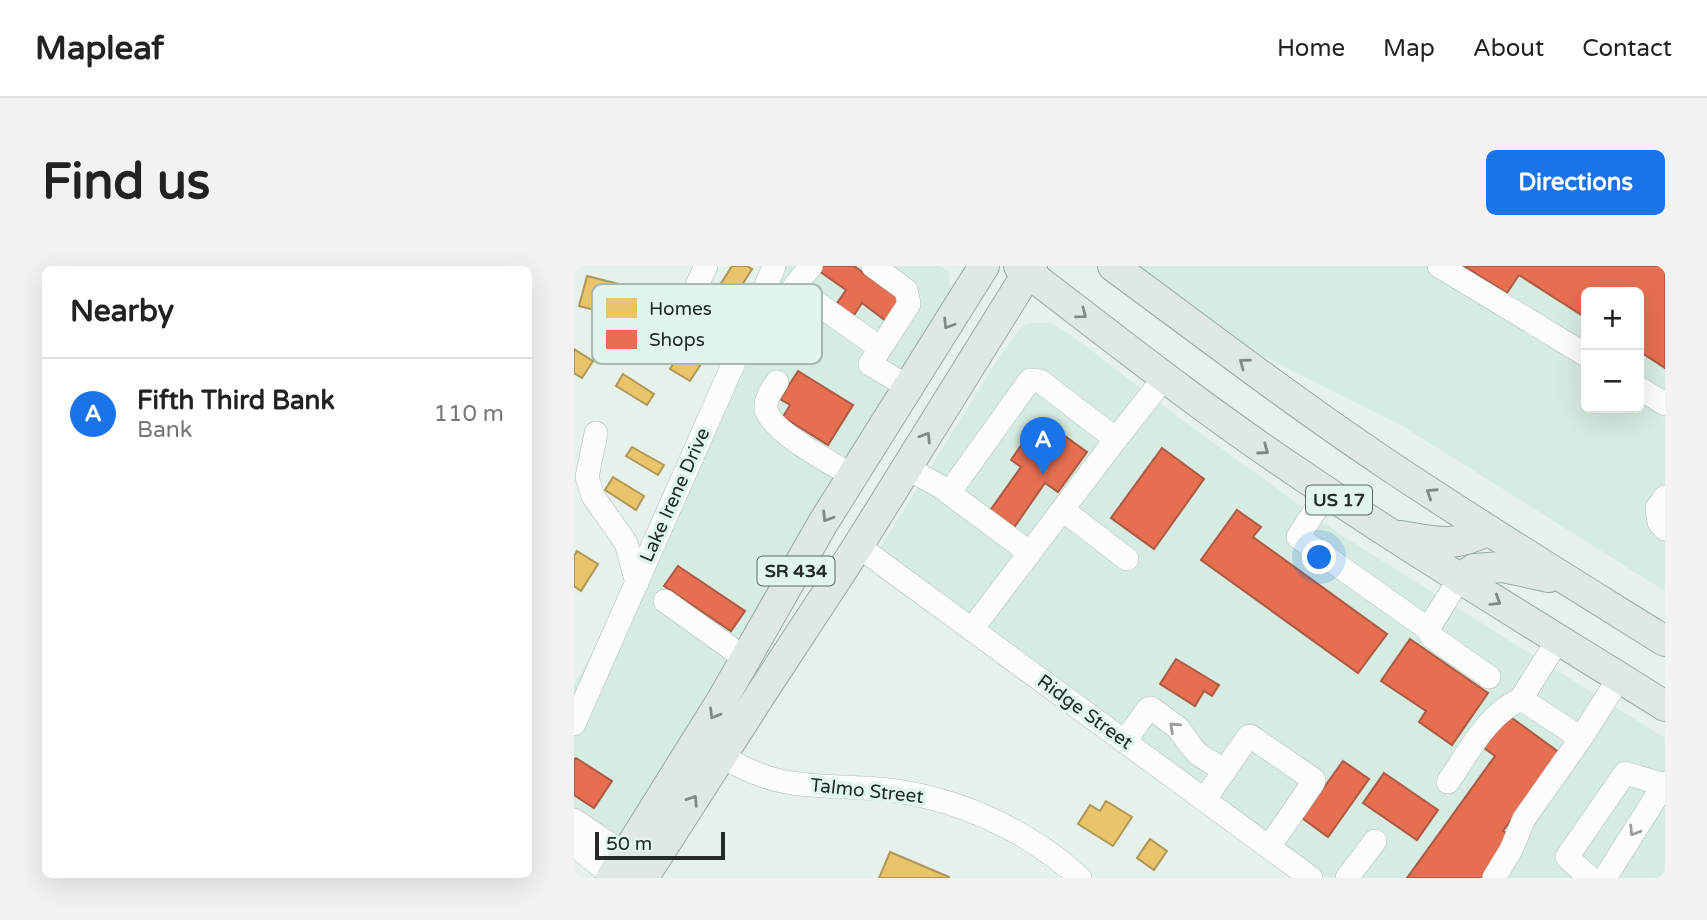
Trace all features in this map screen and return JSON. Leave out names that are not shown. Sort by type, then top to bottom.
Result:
[{"type":"main road","name":"SR 434","points":[[627,873],[653,837],[646,821],[746,659],[823,523],[984,266]]},
{"type":"main road","name":"US 17","points":[[1114,266],[1301,405],[1387,465],[1665,641]]},
{"type":"main road","name":"SR 434","points":[[627,873],[721,756],[907,468],[1026,268]]},
{"type":"main road","name":"US 17","points":[[1026,268],[1213,413],[1327,492],[1390,535],[1665,706]]},
{"type":"main road","points":[[1390,535],[1437,542],[1459,542],[1488,530]]},
{"type":"main road","points":[[1460,578],[1474,569],[1503,567],[1570,581]]},
{"type":"street","points":[[697,284],[706,266]]},
{"type":"street","name":"Lake Irene Drive","points":[[767,284],[774,266]]},
{"type":"street","points":[[796,284],[811,266]]},
{"type":"street","points":[[873,266],[906,290],[909,304],[870,364],[908,387]]},
{"type":"street","points":[[1439,266],[1581,352]]},
{"type":"street","points":[[822,307],[880,348]]},
{"type":"street","name":"Lake Irene Drive","points":[[574,724],[733,364]]},
{"type":"street","points":[[972,629],[1165,377]]},
{"type":"street","points":[[949,493],[1030,380],[1040,381],[1116,439]]},
{"type":"street","points":[[777,382],[767,399],[766,407],[774,421],[798,442],[853,476]]},
{"type":"street","points":[[1644,391],[1665,404]]},
{"type":"street","points":[[596,433],[587,477],[593,496],[626,543],[637,583]]},
{"type":"street","points":[[907,468],[949,493],[1030,553]]},
{"type":"street","points":[[1327,492],[1298,537],[1428,629],[1432,637],[1489,677]]},
{"type":"street","points":[[1665,497],[1657,508],[1659,522],[1665,529]]},
{"type":"street","points":[[1063,510],[1127,559]]},
{"type":"street","name":"Ridge Street","points":[[858,546],[1311,878]]},
{"type":"street","points":[[1428,629],[1460,578]]},
{"type":"street","points":[[666,601],[746,659]]},
{"type":"street","points":[[1448,782],[1492,719],[1508,705],[1521,699],[1558,640]]},
{"type":"street","points":[[1494,878],[1511,850],[1524,819],[1619,678]]},
{"type":"street","points":[[1521,699],[1581,738]]},
{"type":"street","points":[[1125,741],[1151,708],[1178,728],[1198,754],[1225,771]]},
{"type":"street","points":[[1204,800],[1250,736],[1314,780],[1269,847]]},
{"type":"street","name":"Talmo Street","points":[[721,756],[763,776],[787,783],[889,790],[947,803],[976,813],[1022,835],[1068,866],[1080,878]]},
{"type":"street","points":[[1590,878],[1567,857],[1625,773],[1665,784],[1605,878]]},
{"type":"street","points":[[574,820],[627,873]]},
{"type":"street","points":[[1347,878],[1375,841]]},
{"type":"street","points":[[574,845],[627,873]]},
{"type":"shaded area","points":[[774,266],[941,266],[949,272],[950,292],[788,553],[644,801],[599,871],[574,851],[574,686],[630,585],[730,364],[822,364],[822,284],[766,284]]},
{"type":"shaded area","points":[[1128,266],[1665,266],[1665,591],[1401,425],[1221,335]]},
{"type":"shaded area","points":[[1050,323],[1074,337],[1178,417],[1341,535],[1665,738],[1665,878],[1316,878],[880,548],[1000,356],[1022,326]]},
{"type":"building: Homes","points":[[732,266],[747,266],[752,269],[743,284],[721,284]]},
{"type":"building: Homes","points":[[587,276],[619,284],[592,284],[592,309],[579,306]]},
{"type":"building: Homes","points":[[574,349],[592,363],[582,378],[574,373]]},
{"type":"building: Homes","points":[[673,364],[701,364],[690,381],[670,369]]},
{"type":"building: Homes","points":[[623,374],[654,394],[647,405],[616,386]]},
{"type":"building: Homes","points":[[632,447],[664,465],[658,475],[626,456]]},
{"type":"building: Homes","points":[[613,477],[644,496],[636,510],[605,490]]},
{"type":"building: Homes","points":[[577,551],[598,564],[581,591],[574,586],[574,556]]},
{"type":"building: Homes","points":[[1106,801],[1132,817],[1113,846],[1078,824],[1090,805],[1100,811]]},
{"type":"building: Homes","points":[[1150,839],[1167,851],[1154,870],[1137,858]]},
{"type":"building: Homes","points":[[890,852],[949,877],[949,878],[879,878]]},
{"type":"building: Shops","points":[[812,266],[854,266],[901,300],[886,321],[862,303],[850,321],[833,309],[846,290]]},
{"type":"building: Shops","points":[[1464,266],[1665,266],[1665,368],[1644,354],[1644,287],[1581,287],[1581,315],[1519,275],[1507,293]]},
{"type":"building: Shops","points":[[798,371],[853,405],[828,445],[783,417],[790,405],[780,399]]},
{"type":"building: Shops","points":[[1040,418],[1087,452],[1058,492],[1045,483],[1013,529],[989,512],[1021,467],[1011,460]]},
{"type":"building: Shops","points":[[1162,448],[1204,479],[1154,549],[1111,518]]},
{"type":"building: Shops","points":[[1237,510],[1261,527],[1253,537],[1387,634],[1358,673],[1201,560]]},
{"type":"building: Shops","points":[[678,566],[745,611],[731,631],[664,586]]},
{"type":"building: Shops","points":[[1410,639],[1488,693],[1452,745],[1419,722],[1426,711],[1381,681]]},
{"type":"building: Shops","points":[[1176,659],[1219,685],[1212,696],[1204,691],[1195,706],[1160,684]]},
{"type":"building: Shops","points":[[1508,715],[1560,753],[1503,831],[1513,838],[1484,878],[1407,878],[1495,756],[1484,748]]},
{"type":"building: Shops","points":[[576,758],[612,781],[594,808],[574,795]]},
{"type":"building: Shops","points":[[1343,761],[1369,779],[1328,837],[1302,818]]},
{"type":"building: Shops","points":[[1384,773],[1438,810],[1417,840],[1363,803]]},
{"type":"place","name":"Fifth Third Bank","points":[[1043,475]]}]
